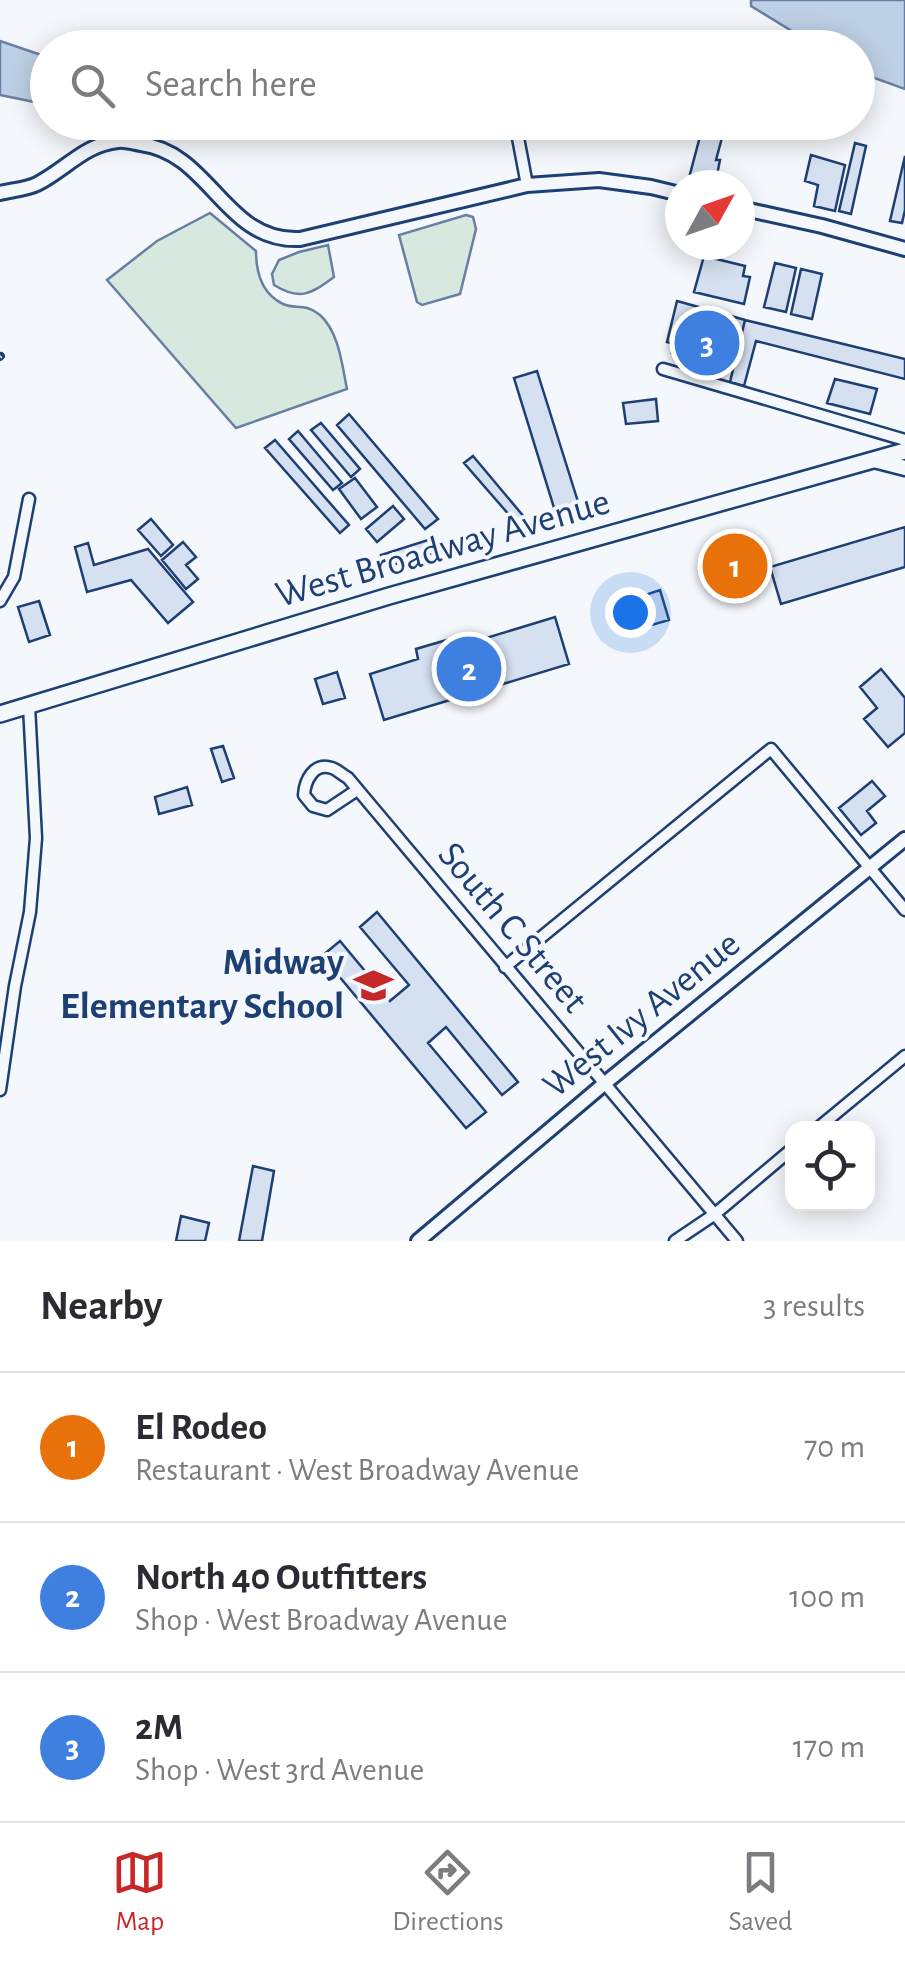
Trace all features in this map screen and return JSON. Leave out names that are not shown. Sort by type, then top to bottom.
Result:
[{"type":"main road","name":"West Broadway Avenue","points":[[0,714],[406,591],[905,451]]},
{"type":"main road","points":[[874,460],[905,468]]},
{"type":"street","points":[[518,140],[527,185]]},
{"type":"street","points":[[0,193],[36,185],[86,150],[119,141],[167,150],[197,172],[243,222],[283,240],[527,185],[598,180],[665,190]]},
{"type":"street","points":[[755,211],[905,249]]},
{"type":"street","points":[[663,369],[905,440]]},
{"type":"street","points":[[0,601],[14,578],[29,499]]},
{"type":"street","points":[[0,1090],[30,912],[35,856],[29,706]]},
{"type":"street","points":[[505,967],[771,749],[905,910]]},
{"type":"street","name":"South C Street","points":[[357,790],[327,810],[313,806],[304,795],[311,774],[321,767],[332,768],[348,778],[737,1241]]},
{"type":"street","name":"West Ivy Avenue","points":[[418,1241],[905,839]]},
{"type":"street","points":[[826,1121],[905,1056]]},
{"type":"street","points":[[675,1241],[715,1214],[785,1155]]},
{"type":"shaded area","points":[[210,213],[256,251],[259,274],[276,300],[305,307],[326,322],[339,349],[347,389],[236,428],[107,280],[157,241]]},
{"type":"shaded area","points":[[466,215],[473,217],[476,229],[460,294],[422,305],[417,302],[399,235]]},
{"type":"shaded area","points":[[328,245],[334,277],[319,288],[298,294],[274,285],[272,274],[279,260]]},
{"type":"water","points":[[751,0],[905,0],[905,89],[875,78],[875,30],[790,30],[751,6]]},
{"type":"water","points":[[0,41],[30,51],[30,101],[0,95]]},
{"type":"building","points":[[699,140],[721,140],[716,160],[720,160],[718,170],[691,170]]},
{"type":"building","points":[[855,143],[866,146],[851,214],[839,211]]},
{"type":"building","points":[[811,155],[845,165],[835,211],[814,206],[818,185],[805,181]]},
{"type":"building","points":[[905,156],[905,210],[902,223],[890,221]]},
{"type":"building","points":[[703,260],[745,266],[743,276],[750,277],[744,304],[694,292]]},
{"type":"building","points":[[775,263],[796,268],[786,312],[764,307]]},
{"type":"building","points":[[801,269],[822,274],[812,319],[791,314]]},
{"type":"building","points":[[677,301],[745,320],[733,369],[672,353],[675,344],[667,342]]},
{"type":"building","points":[[745,320],[905,359],[905,379],[756,341],[744,386],[730,382]]},
{"type":"building","points":[[537,371],[579,505],[555,511],[514,378]]},
{"type":"building","points":[[835,379],[877,389],[870,414],[827,403]]},
{"type":"building","points":[[656,399],[658,421],[626,424],[623,403]]},
{"type":"building","points":[[349,414],[438,519],[425,529],[337,425]]},
{"type":"building","points":[[321,423],[360,469],[351,477],[311,430]]},
{"type":"building","points":[[298,431],[342,483],[333,490],[289,439]]},
{"type":"building","points":[[275,440],[349,525],[340,533],[265,448]]},
{"type":"building","points":[[473,456],[525,518],[517,524],[464,463]]},
{"type":"building","points":[[355,478],[377,507],[361,519],[339,489]]},
{"type":"building","points":[[393,506],[404,519],[377,542],[366,529]]},
{"type":"building","points":[[151,519],[173,545],[161,556],[138,530]]},
{"type":"building","points":[[905,527],[905,567],[781,604],[770,567]]},
{"type":"building","points":[[431,539],[435,553],[385,567],[381,555]]},
{"type":"building","points":[[183,542],[196,557],[186,565],[198,579],[186,589],[162,560]]},
{"type":"building","points":[[88,543],[94,565],[148,549],[193,602],[168,623],[131,580],[87,592],[75,547]]},
{"type":"building","points":[[731,546],[755,565],[739,586],[715,567]]},
{"type":"building","points":[[660,590],[669,620],[645,627],[636,598]]},
{"type":"building","points":[[39,601],[50,635],[29,642],[18,607]]},
{"type":"building","points":[[555,617],[569,664],[384,720],[370,674],[418,659],[416,649],[467,634],[470,643]]},
{"type":"building","points":[[881,669],[905,698],[905,733],[888,747],[864,719],[877,708],[860,687]]},
{"type":"building","points":[[337,672],[345,698],[323,704],[315,679]]},
{"type":"building","points":[[223,746],[234,778],[222,782],[211,749]]},
{"type":"building","points":[[872,781],[885,796],[867,811],[876,823],[861,835],[839,808]]},
{"type":"building","points":[[187,787],[192,805],[159,814],[155,797]]},
{"type":"building","points":[[377,912],[518,1082],[502,1095],[446,1027],[428,1043],[486,1112],[466,1128],[322,956],[340,941],[390,1001],[409,985],[360,927]]},
{"type":"building","points":[[253,1166],[274,1171],[262,1241],[239,1241]]},
{"type":"building","points":[[181,1216],[209,1223],[205,1241],[176,1241]]},
{"type":"place","name":"2M","points":[[707,343]]},
{"type":"place","name":"El Rodeo","points":[[735,566]]},
{"type":"place","name":"North 40 Outfitters","points":[[469,669]]},
{"type":"place","name":"Midway Elementary School","points":[[374,985]]}]
